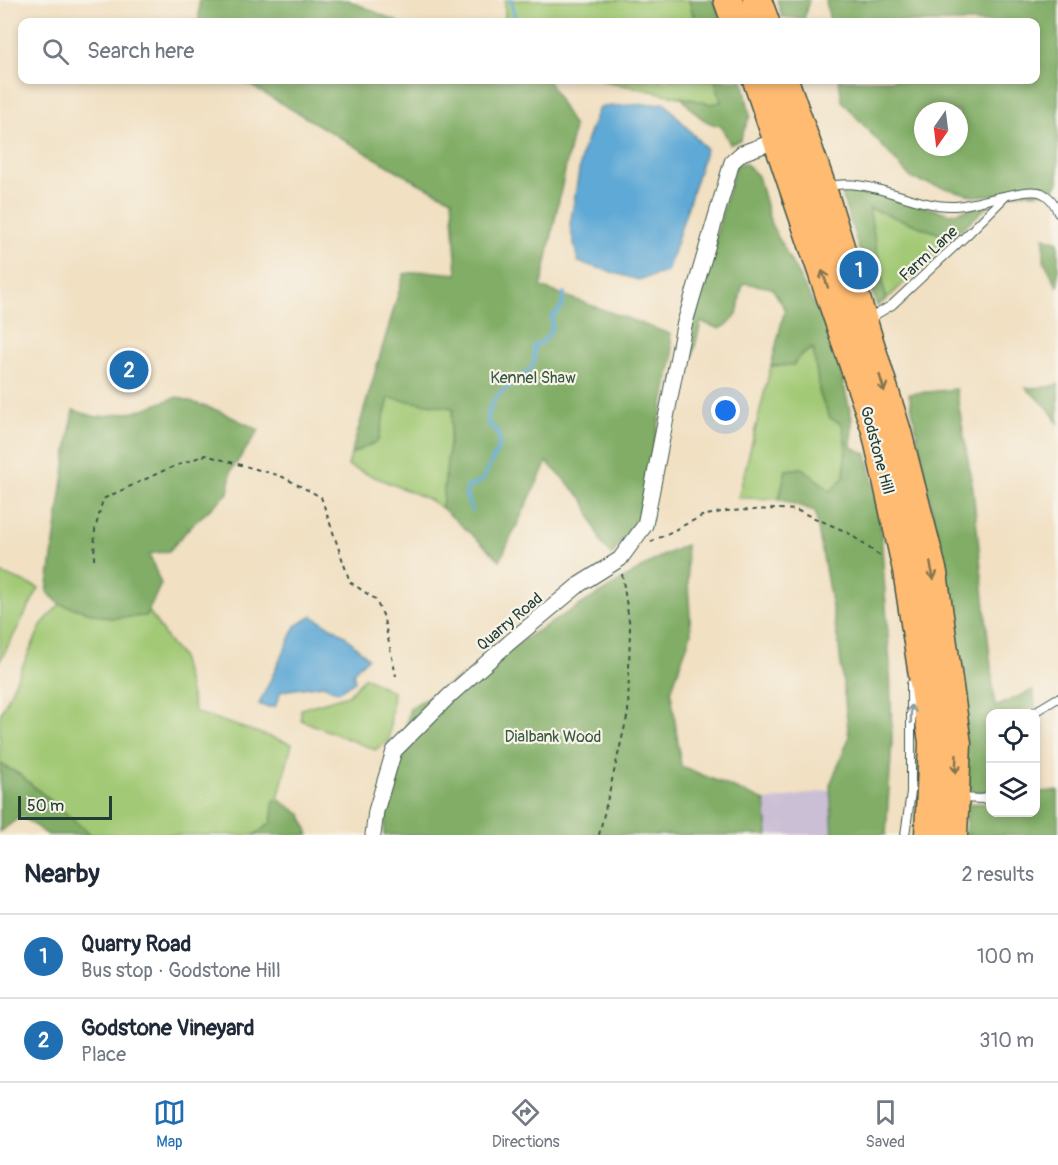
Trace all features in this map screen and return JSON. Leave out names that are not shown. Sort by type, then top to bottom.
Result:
[{"type":"highway","points":[[728,0],[735,18]]},
{"type":"highway","points":[[757,0],[764,18]]},
{"type":"highway","name":"Godstone Hill","points":[[759,84],[822,188],[897,432],[933,573],[957,744],[953,835]]},
{"type":"highway","name":"Godstone Hill","points":[[784,84],[790,134],[876,430],[907,570],[933,742],[929,835]]},
{"type":"street","name":"Quarry Road","points":[[373,835],[376,811],[394,751],[449,696],[510,642],[580,584],[620,559],[645,525],[684,326],[732,162],[742,153],[790,134]]},
{"type":"lane","points":[[822,188],[836,184],[854,184],[917,201],[952,207],[1006,195],[1039,191],[1049,197],[1058,213]]},
{"type":"lane","name":"Farm Lane","points":[[864,327],[906,292],[1006,195]]},
{"type":"lane","points":[[912,667],[917,630]]},
{"type":"lane","points":[[905,835],[911,792],[912,677]]},
{"type":"lane","points":[[1039,709],[1058,698]]},
{"type":"lane","points":[[954,797],[983,799],[986,797]]},
{"type":"path","points":[[94,561],[95,530],[103,499],[165,470],[205,455],[280,476],[321,497],[350,582],[375,599],[383,615],[396,676]]},
{"type":"path","points":[[644,547],[673,529],[702,516],[743,510],[796,510],[847,531],[886,561],[907,570]]},
{"type":"path","points":[[598,835],[628,713],[630,627],[620,559]]},
{"type":"shaded area","points":[[830,790],[833,835],[768,835],[765,801]]},
{"type":"green space","points":[[199,0],[348,0],[389,18],[199,18]]},
{"type":"green space","points":[[505,0],[689,0],[694,18],[505,18]]},
{"type":"green space","points":[[689,0],[714,0],[721,18],[694,18]]},
{"type":"green space","points":[[777,0],[809,0],[804,18],[782,17]]},
{"type":"green space","points":[[826,0],[1058,0],[1058,184],[1050,192],[974,196],[912,179],[842,101],[840,84],[1040,84],[1040,18],[829,18]]},
{"type":"green space","name":"Kennel Shaw","points":[[248,84],[550,84],[574,127],[541,287],[670,334],[673,357],[639,515],[612,555],[602,544],[584,500],[547,462],[500,560],[442,508],[453,408],[389,398],[378,441],[351,454],[404,274],[425,271],[457,274],[452,199],[420,184]]},
{"type":"green space","points":[[618,84],[716,84],[722,102],[711,104]]},
{"type":"green space","points":[[716,84],[744,84],[750,116],[740,140],[730,144],[721,126],[703,119],[681,97],[711,104],[721,102]]},
{"type":"green space","points":[[736,164],[746,164],[758,176],[771,224],[833,340],[852,419],[851,447],[867,454],[880,518],[890,665],[892,741],[886,835],[833,835],[830,785],[849,738],[839,647],[815,511],[779,499],[786,470],[802,468],[831,491],[844,477],[846,446],[842,424],[830,418],[820,395],[813,348],[800,356],[793,365],[771,366],[785,309],[772,288],[744,283],[734,319],[720,329],[701,322],[692,358],[690,326]]},
{"type":"green space","points":[[840,189],[866,191],[951,214],[993,202],[951,238],[869,208],[886,300],[877,306]]},
{"type":"green space","points":[[869,208],[951,238],[886,300]]},
{"type":"green space","points":[[1044,237],[1058,242],[1058,287],[1044,261]]},
{"type":"green space","points":[[813,348],[820,395],[830,418],[842,424],[846,446],[844,477],[831,491],[802,468],[786,470],[779,499],[738,498],[771,366],[793,365],[800,356]]},
{"type":"green space","points":[[1058,384],[1058,423],[1048,408],[1026,388]]},
{"type":"green space","points":[[956,389],[973,489],[995,707],[1033,690],[1036,709],[986,709],[986,791],[976,793],[962,780],[941,557],[909,394]]},
{"type":"green space","points":[[177,397],[219,411],[259,430],[231,471],[228,493],[191,526],[169,551],[149,554],[161,584],[146,616],[109,618],[60,604],[47,592],[73,410],[96,417],[135,412]]},
{"type":"green space","points":[[389,397],[453,408],[442,508],[428,499],[348,466],[351,454],[378,441]]},
{"type":"green space","name":"Dialbank Wood","points":[[686,545],[691,634],[671,691],[681,766],[765,801],[768,835],[384,835],[385,818],[410,708],[658,558]]},
{"type":"green space","points":[[0,573],[39,588],[0,661]]},
{"type":"green space","points":[[60,604],[109,618],[146,616],[149,611],[181,656],[195,712],[292,744],[278,799],[274,800],[271,823],[254,835],[91,835],[19,774],[0,764],[0,715],[42,624]]},
{"type":"green space","points":[[365,677],[393,692],[389,740],[375,750],[301,720],[301,709],[348,695]]},
{"type":"green space","points":[[0,764],[19,774],[91,835],[48,835],[21,816],[0,832]]},
{"type":"green space","points":[[1058,791],[1058,835],[965,835],[967,804],[986,803],[986,817],[1040,817],[1040,792]]},
{"type":"green space","points":[[278,799],[302,815],[309,835],[254,835],[271,823],[274,800]]},
{"type":"water","points":[[665,103],[706,149],[667,272],[638,280],[578,262],[570,225],[582,153],[599,107]]},
{"type":"water","points":[[312,616],[343,634],[368,658],[353,672],[355,681],[338,692],[323,685],[281,691],[275,707],[259,704],[296,626]]},
{"type":"waterway","points":[[511,0],[515,18]]},
{"type":"waterway","points":[[472,510],[466,496],[468,487],[482,481],[500,444],[498,432],[488,424],[489,409],[498,395],[534,364],[534,346],[545,340],[552,328],[552,317],[562,307],[564,293]]},
{"type":"place","name":"Quarry Road","points":[[859,270]]},
{"type":"place","name":"Godstone Vineyard","points":[[129,370]]}]
